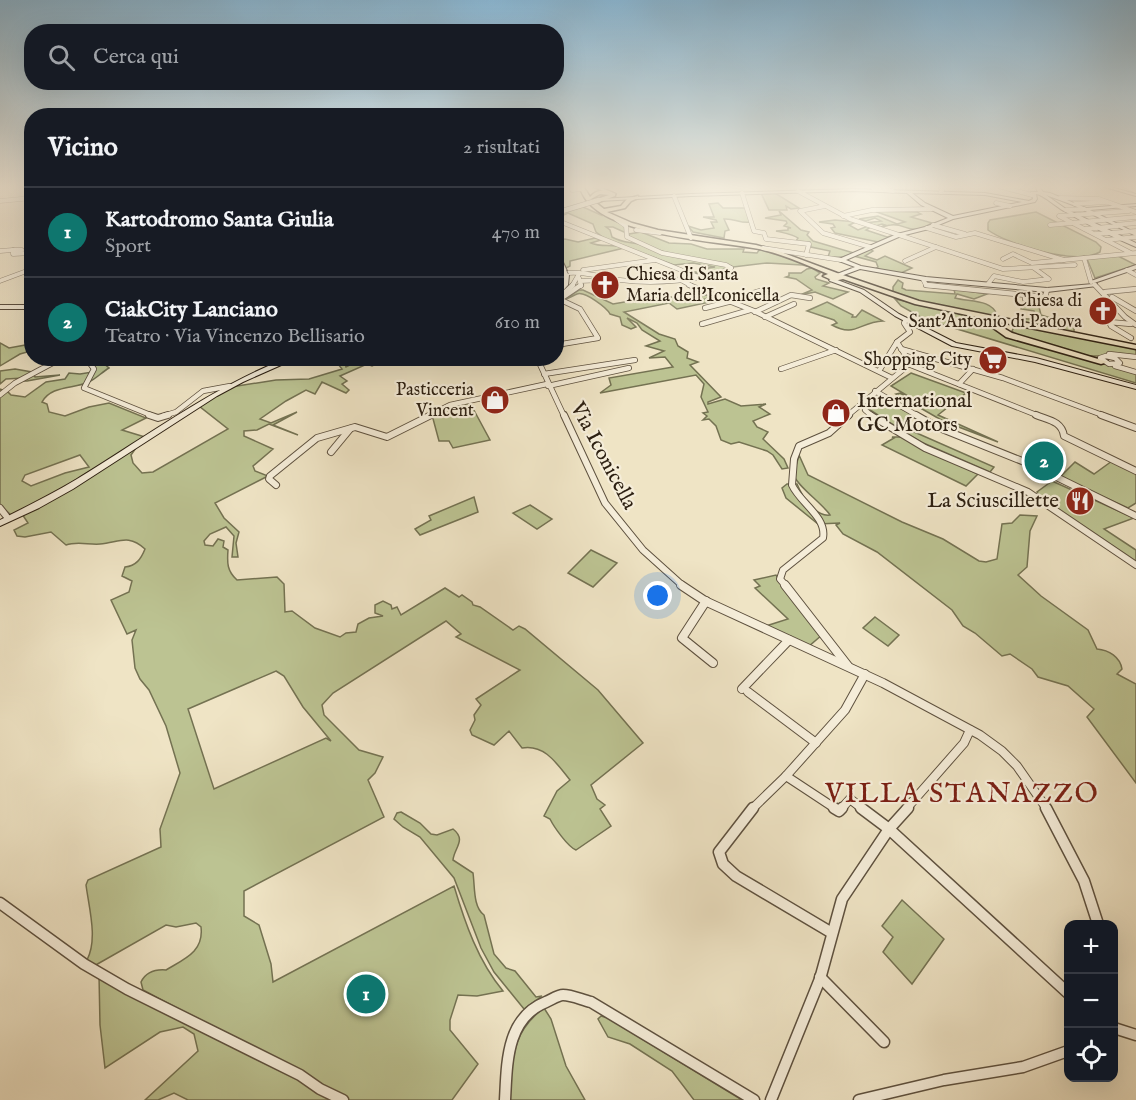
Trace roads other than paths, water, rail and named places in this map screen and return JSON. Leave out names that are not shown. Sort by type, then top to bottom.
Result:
[{"type":"main road","points":[[694,237],[756,247],[817,267],[838,278],[857,282],[917,303],[1136,347]]},
{"type":"main road","points":[[965,313],[1019,338],[1104,360]]},
{"type":"main road","points":[[995,326],[1003,320]]},
{"type":"main road","points":[[1003,320],[1011,326],[1032,326]]},
{"type":"main road","points":[[1011,326],[1009,331],[1019,338]]},
{"type":"street","points":[[599,237],[698,277]]},
{"type":"street","points":[[579,275],[603,279],[646,281],[698,277],[724,273],[731,268],[726,265],[665,254],[628,237]]},
{"type":"street","points":[[765,237],[809,244],[806,255]]},
{"type":"street","points":[[838,237],[870,247]]},
{"type":"street","points":[[841,260],[893,237]]},
{"type":"street","points":[[906,237],[1007,270],[1075,265]]},
{"type":"street","points":[[989,237],[1064,260]]},
{"type":"street","points":[[1090,237],[1123,254]]},
{"type":"street","points":[[1099,237],[1134,254]]},
{"type":"street","points":[[1104,240],[1123,238],[1136,245]]},
{"type":"street","points":[[756,247],[841,260],[858,268],[924,279],[1047,290],[1094,282],[1136,267]]},
{"type":"street","points":[[905,261],[936,247]]},
{"type":"street","points":[[13,250],[16,255],[24,254]]},
{"type":"street","points":[[0,251],[22,250]]},
{"type":"street","points":[[1003,259],[1013,254],[1032,263],[1134,254]]},
{"type":"street","points":[[1083,258],[1094,282],[1113,301],[1136,311]]},
{"type":"street","points":[[564,276],[579,275],[656,260]]},
{"type":"street","points":[[1054,261],[1064,266]]},
{"type":"street","points":[[838,278],[858,268]]},
{"type":"street","points":[[988,284],[994,276],[1023,282],[1049,279],[1035,268]]},
{"type":"street","points":[[1127,270],[1136,276]]},
{"type":"street","points":[[564,271],[564,286]]},
{"type":"street","points":[[0,281],[24,272]]},
{"type":"street","points":[[579,275],[632,281]]},
{"type":"street","points":[[564,294],[577,290],[581,286],[579,275]]},
{"type":"street","points":[[838,278],[868,294],[906,320],[960,346],[1024,357],[1136,387]]},
{"type":"street","points":[[679,279],[692,287],[753,311],[892,378]]},
{"type":"street","points":[[924,279],[926,285],[1046,302],[1044,297],[1047,290]]},
{"type":"street","points":[[949,282],[953,288]]},
{"type":"street","points":[[1094,282],[1106,291],[1127,321],[1136,325]]},
{"type":"street","points":[[1106,291],[1136,289]]},
{"type":"street","points":[[705,308],[760,291]]},
{"type":"street","points":[[702,324],[753,311],[791,295],[810,297]]},
{"type":"street","points":[[564,300],[580,309],[598,338],[564,344]]},
{"type":"street","points":[[1113,301],[1136,304]]},
{"type":"street","points":[[765,317],[794,304]]},
{"type":"street","points":[[0,307],[24,307]]},
{"type":"street","points":[[879,371],[897,342],[910,332],[904,322],[906,320]]},
{"type":"street","points":[[1131,338],[1111,326],[1109,321],[1136,325]]},
{"type":"street","points":[[897,342],[908,364],[1059,424],[1063,428],[1064,436],[1136,471]]},
{"type":"street","points":[[901,349],[1053,395],[1136,428]]},
{"type":"street","points":[[781,369],[836,350]]},
{"type":"street","points":[[1104,360],[1116,354],[1136,357]]},
{"type":"street","points":[[1120,362],[1121,357],[1129,356]]},
{"type":"street","points":[[544,374],[635,360]]},
{"type":"street","points":[[1104,360],[1120,362],[1133,371]]},
{"type":"street","points":[[1104,360],[1120,362]]},
{"type":"street","points":[[1104,360],[1133,371]]},
{"type":"street","points":[[848,666],[780,579],[783,570],[823,537],[825,532],[823,524],[804,505],[792,487],[791,479],[796,450],[803,443],[829,433],[860,410],[863,401],[908,364]]},
{"type":"street","points":[[0,395],[15,383],[47,366]]},
{"type":"street","points":[[92,366],[94,369],[84,388],[158,418],[176,412],[203,391],[230,386]]},
{"type":"street","points":[[0,508],[4,520],[35,505],[85,477],[230,386],[276,366]]},
{"type":"street","name":"Via Iconicella","points":[[540,366],[605,503],[643,550],[681,585],[706,601],[922,702],[999,749],[1012,761],[1039,798],[1081,873],[1097,920]]},
{"type":"street","points":[[276,486],[269,479],[270,476],[316,438],[355,428],[387,437],[450,405],[629,368]]},
{"type":"street","points":[[959,384],[973,369]]},
{"type":"street","points":[[875,391],[937,427],[1032,465],[1134,512]]},
{"type":"street","points":[[860,410],[925,448],[1028,492],[1136,565]]},
{"type":"street","points":[[331,452],[350,429]]},
{"type":"street","points":[[706,601],[682,638],[712,663]]},
{"type":"street","points":[[789,640],[746,691],[816,743]]},
{"type":"street","points":[[832,933],[736,876],[723,864],[719,852],[744,817],[786,776],[845,710],[865,674]]},
{"type":"street","points":[[771,1100],[820,977],[842,899],[889,829],[964,743],[970,730]]},
{"type":"street","points":[[786,776],[839,811],[850,799],[889,829],[1064,990]]},
{"type":"street","points":[[0,903],[84,964],[118,984],[300,1075],[320,1089],[343,1100]]},
{"type":"street","points":[[820,977],[884,1042]]},
{"type":"street","points":[[505,1100],[508,1054],[517,1025],[524,1016],[540,1004],[562,995],[591,1002],[754,1100]]},
{"type":"street","points":[[1118,1030],[1136,1035]]},
{"type":"street","points":[[859,1100],[943,1080],[1032,1066],[1064,1053]]},
{"type":"place","name":"Chiesa di Santa Maria dell'Iconicella","points":[[605,285]]},
{"type":"place","name":"Chiesa di Sant'Antonio di Padova","points":[[1103,311]]},
{"type":"place","name":"Shopping City","points":[[993,360]]},
{"type":"place","name":"Pasticceria Vincent","points":[[495,400]]},
{"type":"place","name":"International GC Motors","points":[[836,413]]},
{"type":"place","name":"CiakCity Lanciano","points":[[1044,461]]},
{"type":"place","name":"La Sciuscillette","points":[[1080,501]]},
{"type":"place","name":"Kartodromo Santa Giulia","points":[[366,994]]},
{"type":"district","name":"VILLA STANAZZO","points":[[962,794]]}]
